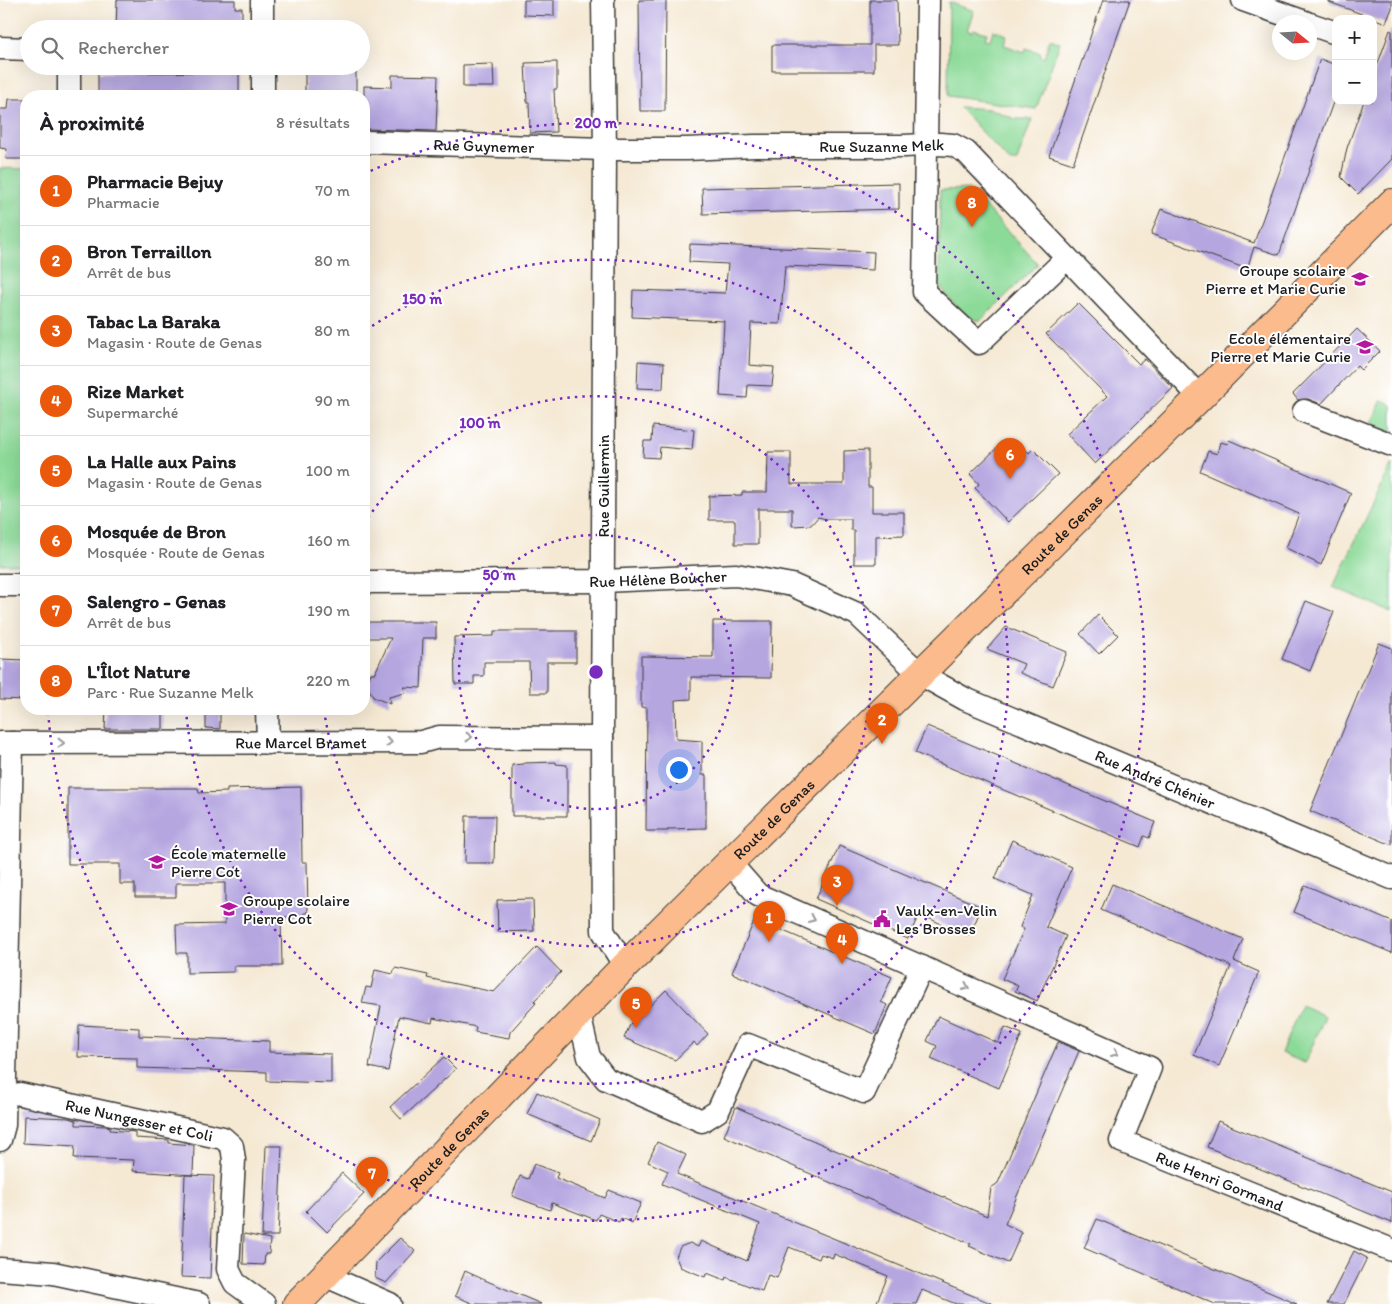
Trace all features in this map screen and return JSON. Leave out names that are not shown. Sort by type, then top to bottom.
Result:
[{"type":"main road","name":"Route de Genas","points":[[297,1304],[625,966],[1200,397],[1392,203]]},
{"type":"street","points":[[262,0],[262,20]]},
{"type":"street","name":"Rue Guillermin","points":[[603,0],[605,149],[603,931],[625,966]]},
{"type":"street","points":[[928,0],[924,292],[980,343],[1067,258]]},
{"type":"street","points":[[1243,0],[1285,15]]},
{"type":"street","points":[[1317,27],[1332,32]]},
{"type":"street","points":[[0,48],[20,49]]},
{"type":"street","points":[[69,75],[69,90]]},
{"type":"street","points":[[263,75],[263,90]]},
{"type":"street","name":"Rue Guynemer","points":[[370,142],[605,149]]},
{"type":"street","name":"Rue Suzanne Melk","points":[[605,149],[953,145],[966,152],[1200,397]]},
{"type":"street","points":[[1304,411],[1392,445]]},
{"type":"street","name":"Rue Hélène Boucher","points":[[370,582],[603,581],[736,575],[792,585],[857,614],[920,674]]},
{"type":"street","points":[[0,585],[20,584]]},
{"type":"street","name":"Rue André Chénier","points":[[920,674],[965,699],[1392,878]]},
{"type":"street","points":[[268,715],[268,743]]},
{"type":"street","name":"Rue Marcel Bramet","points":[[6,743],[421,742],[439,737],[602,738]]},
{"type":"street","points":[[0,1140],[4,1125],[6,743]]},
{"type":"street","name":"Route de Genas","points":[[730,863],[758,895],[1150,1068]]},
{"type":"street","points":[[579,1014],[590,1057],[606,1079],[702,1121],[718,1111],[748,1045],[864,1092],[922,967]]},
{"type":"street","name":"Rue Henri Gormand","points":[[1150,1068],[1121,1142],[1392,1250]]},
{"type":"street","name":"Rue Nungesser et Coli","points":[[20,1094],[223,1138],[232,1146],[234,1160],[228,1269],[235,1283],[264,1304]]},
{"type":"street","points":[[0,1269],[53,1273],[199,1304]]},
{"type":"street","points":[[324,1276],[390,1304]]},
{"type":"green space","points":[[949,2],[974,11],[967,30],[972,32],[973,29],[987,33],[985,39],[990,40],[993,30],[1007,35],[1004,45],[1025,52],[1026,48],[1041,53],[1040,56],[1044,58],[1050,39],[1060,43],[1036,109],[948,96]]},
{"type":"green space","points":[[959,107],[990,109],[1015,119],[1032,119],[1017,161],[1010,162]]},
{"type":"green space","points":[[0,168],[20,169],[20,564],[0,564]]},
{"type":"green space","points":[[969,189],[1038,264],[981,320],[976,320],[964,313],[939,285],[940,190]]},
{"type":"green space","points":[[1382,400],[1392,405],[1392,433],[1371,423]]},
{"type":"green space","points":[[1392,464],[1392,612],[1333,587]]},
{"type":"green space","points":[[1301,1005],[1325,1016],[1305,1063],[1281,1053]]},
{"type":"building","points":[[117,0],[235,0],[235,8],[242,8],[242,20],[116,20]]},
{"type":"building","points":[[524,0],[554,0],[554,16],[524,15]]},
{"type":"building","points":[[639,0],[666,0],[665,111],[640,111]]},
{"type":"building","points":[[870,0],[897,0],[898,45],[874,45],[874,71],[772,71],[772,45],[870,45]]},
{"type":"building","points":[[1103,0],[1130,0],[1073,164],[1049,156]]},
{"type":"building","points":[[1329,0],[1392,0],[1392,8],[1386,23],[1377,20],[1377,15],[1364,15],[1329,2]]},
{"type":"building","points":[[1390,30],[1392,31],[1392,159],[1358,194],[1341,177],[1347,148],[1363,105],[1377,105],[1377,66]]},
{"type":"building","points":[[1320,59],[1332,64],[1332,105],[1279,255],[1254,247],[1247,269],[1151,234],[1161,209],[1254,243]]},
{"type":"building","points":[[557,62],[557,89],[554,89],[556,132],[530,133],[525,63]]},
{"type":"building","points":[[493,64],[494,87],[463,87],[463,65]]},
{"type":"building","points":[[98,75],[239,75],[239,90],[98,90]]},
{"type":"building","points":[[305,75],[356,75],[356,90],[305,90]]},
{"type":"building","points":[[392,75],[438,76],[436,131],[370,129],[370,90],[364,90],[364,86],[392,87]]},
{"type":"building","points":[[9,99],[20,99],[20,159],[6,159],[7,149],[0,148],[0,109],[8,109]]},
{"type":"building","points":[[899,183],[899,209],[703,214],[702,188]]},
{"type":"building","points":[[690,244],[874,252],[873,270],[785,266],[780,324],[751,323],[749,365],[774,367],[772,386],[748,385],[747,398],[720,396],[724,321],[632,317],[633,290],[725,293],[728,264],[689,262]]},
{"type":"building","points":[[1078,303],[1139,364],[1145,359],[1173,388],[1095,464],[1067,434],[1107,396],[1046,334]]},
{"type":"building","points":[[1357,329],[1380,351],[1361,370],[1357,366],[1321,404],[1308,399],[1298,400],[1293,394]]},
{"type":"building","points":[[638,361],[664,363],[663,389],[637,388]]},
{"type":"building","points":[[653,426],[694,430],[692,450],[660,447],[659,458],[643,457],[644,441],[652,441]]},
{"type":"building","points":[[1005,440],[1018,454],[1024,448],[1029,453],[1033,449],[1058,474],[1008,522],[975,488],[979,484],[970,474]]},
{"type":"building","points":[[1229,440],[1351,493],[1321,565],[1286,548],[1299,514],[1200,471],[1208,451],[1217,454],[1220,442],[1228,444]]},
{"type":"building","points":[[868,450],[868,487],[872,487],[872,512],[904,512],[904,535],[876,536],[876,564],[854,564],[854,530],[851,530],[851,519],[826,519],[818,517],[811,525],[792,526],[792,509],[758,509],[758,544],[735,544],[735,520],[709,520],[709,496],[742,495],[742,492],[767,492],[768,452],[791,452],[791,484],[844,484],[844,451]]},
{"type":"building","points":[[1306,601],[1334,612],[1310,671],[1282,659]]},
{"type":"building","points":[[1098,615],[1118,635],[1099,654],[1080,634]]},
{"type":"building","points":[[713,621],[772,621],[771,678],[691,677],[691,699],[675,700],[676,739],[702,741],[702,775],[706,775],[706,828],[646,831],[647,708],[641,707],[641,656],[713,657]]},
{"type":"building","points":[[370,622],[436,622],[436,638],[423,638],[421,688],[404,687],[405,693],[389,697],[390,704],[373,697],[370,691],[370,676],[371,673],[375,673],[391,638],[370,638]]},
{"type":"building","points":[[1006,627],[1067,652],[1053,686],[1020,673],[1024,664],[987,649]]},
{"type":"building","points":[[494,631],[576,631],[576,662],[547,662],[547,693],[530,693],[529,662],[484,662],[484,676],[474,676],[474,684],[455,684],[454,637],[494,636]]},
{"type":"building","points":[[1379,643],[1392,648],[1392,845],[1310,811]]},
{"type":"building","points":[[0,659],[20,660],[20,700],[0,699]]},
{"type":"building","points":[[106,715],[163,715],[163,729],[105,729]]},
{"type":"building","points":[[206,715],[220,715],[220,729],[206,728]]},
{"type":"building","points":[[927,726],[1155,822],[1149,838],[1144,836],[1140,847],[915,753]]},
{"type":"building","points":[[556,762],[556,764],[567,765],[567,816],[512,816],[512,765]]},
{"type":"building","points":[[301,787],[302,862],[307,862],[308,913],[304,913],[304,917],[281,917],[282,966],[234,966],[234,972],[187,973],[187,953],[177,953],[176,925],[225,924],[225,883],[176,883],[176,897],[135,897],[135,884],[120,884],[120,864],[68,864],[68,788],[198,788],[199,793],[227,792],[227,789]]},
{"type":"building","points":[[466,816],[495,816],[494,863],[465,863]]},
{"type":"building","points":[[1012,840],[1072,867],[1046,927],[1066,936],[1037,1001],[1015,991],[1018,986],[1002,979],[1024,929],[1020,927],[1033,895],[995,879]]},
{"type":"building","points":[[839,846],[982,907],[969,936],[919,914],[908,939],[816,899]]},
{"type":"building","points":[[1112,884],[1243,939],[1234,961],[1259,972],[1219,1066],[1194,1055],[1231,966],[1101,910]]},
{"type":"building","points":[[1305,885],[1392,922],[1392,953],[1294,912]]},
{"type":"building","points":[[533,899],[534,931],[498,932],[497,900]]},
{"type":"building","points":[[755,919],[892,977],[881,1002],[887,1005],[875,1034],[732,973]]},
{"type":"building","points":[[537,947],[561,972],[534,1001],[536,1003],[510,1032],[509,1038],[475,1032],[476,1027],[433,1018],[432,1023],[399,1016],[388,1071],[369,1067],[381,1006],[362,1003],[366,987],[371,988],[375,970],[393,974],[395,968],[428,975],[427,978],[494,992]]},
{"type":"building","points":[[666,990],[708,1034],[697,1046],[694,1042],[675,1060],[624,1038],[630,1025]]},
{"type":"building","points":[[938,1016],[998,1043],[1005,1027],[1022,1034],[999,1088],[931,1059],[937,1046],[927,1041]]},
{"type":"building","points":[[79,1025],[139,1028],[139,1036],[269,1041],[269,1052],[331,1054],[331,1083],[267,1081],[267,1072],[137,1068],[137,1058],[78,1057]]},
{"type":"building","points":[[1058,1042],[1079,1051],[1005,1224],[1022,1232],[1008,1263],[969,1246],[971,1244],[724,1136],[736,1107],[987,1216],[991,1188],[998,1183]]},
{"type":"building","points":[[444,1057],[456,1069],[401,1119],[390,1107]]},
{"type":"building","points":[[537,1092],[600,1120],[591,1141],[527,1114]]},
{"type":"building","points":[[24,1116],[68,1118],[76,1120],[76,1125],[107,1126],[110,1127],[110,1130],[135,1132],[135,1138],[169,1140],[169,1143],[194,1145],[193,1175],[133,1171],[134,1160],[74,1158],[75,1146],[23,1143]]},
{"type":"building","points":[[1218,1121],[1392,1192],[1392,1223],[1207,1147]]},
{"type":"building","points":[[657,1142],[686,1155],[677,1174],[993,1304],[956,1304],[922,1290],[916,1304],[876,1304],[888,1276],[834,1254],[833,1258],[821,1254],[819,1259],[789,1247],[777,1278],[768,1275],[762,1291],[726,1277],[725,1280],[707,1273],[705,1277],[680,1267],[676,1257],[680,1247],[690,1243],[698,1247],[701,1241],[747,1261],[760,1224],[662,1184],[668,1171],[648,1162]]},
{"type":"building","points":[[266,1146],[282,1146],[278,1236],[262,1236]]},
{"type":"building","points":[[534,1164],[558,1173],[556,1178],[605,1198],[609,1190],[641,1203],[632,1223],[621,1218],[619,1222],[599,1214],[596,1220],[552,1203],[550,1210],[512,1196],[520,1176],[528,1179]]},
{"type":"building","points":[[342,1173],[364,1194],[327,1232],[306,1211]]},
{"type":"building","points":[[185,1175],[214,1176],[210,1278],[181,1277]]},
{"type":"building","points":[[1097,1219],[1297,1304],[1215,1304],[1084,1248]]},
{"type":"building","points":[[244,1234],[270,1239],[269,1254],[265,1254],[264,1265],[243,1264]]},
{"type":"building","points":[[400,1238],[415,1251],[386,1283],[375,1278],[376,1262]]},
{"type":"building","points":[[1354,1251],[1367,1258],[1344,1304],[1327,1304]]},
{"type":"building","points":[[465,1271],[541,1304],[474,1304],[455,1296]]},
{"type":"place","name":"L'Îlot Nature","points":[[972,227]]},
{"type":"place","name":"Groupe scolaire Pierre et Marie Curie","points":[[1360,279]]},
{"type":"place","name":"Ecole élémentaire Pierre et Marie Curie","points":[[1365,347]]},
{"type":"place","name":"Mosquée de Bron","points":[[1010,479]]},
{"type":"place","name":"Bron Terraillon","points":[[882,744]]},
{"type":"place","name":"École maternelle Pierre Cot","points":[[157,862]]},
{"type":"place","name":"Tabac La Baraka","points":[[837,906]]},
{"type":"place","name":"Groupe scolaire Pierre Cot","points":[[229,909]]},
{"type":"place","name":"Vaulx-en-Velin Les Brosses","points":[[882,919]]},
{"type":"place","name":"Pharmacie Bejuy","points":[[769,942]]},
{"type":"place","name":"Rize Market","points":[[842,964]]},
{"type":"place","name":"La Halle aux Pains","points":[[636,1028]]},
{"type":"place","name":"Salengro - Genas","points":[[372,1198]]}]
